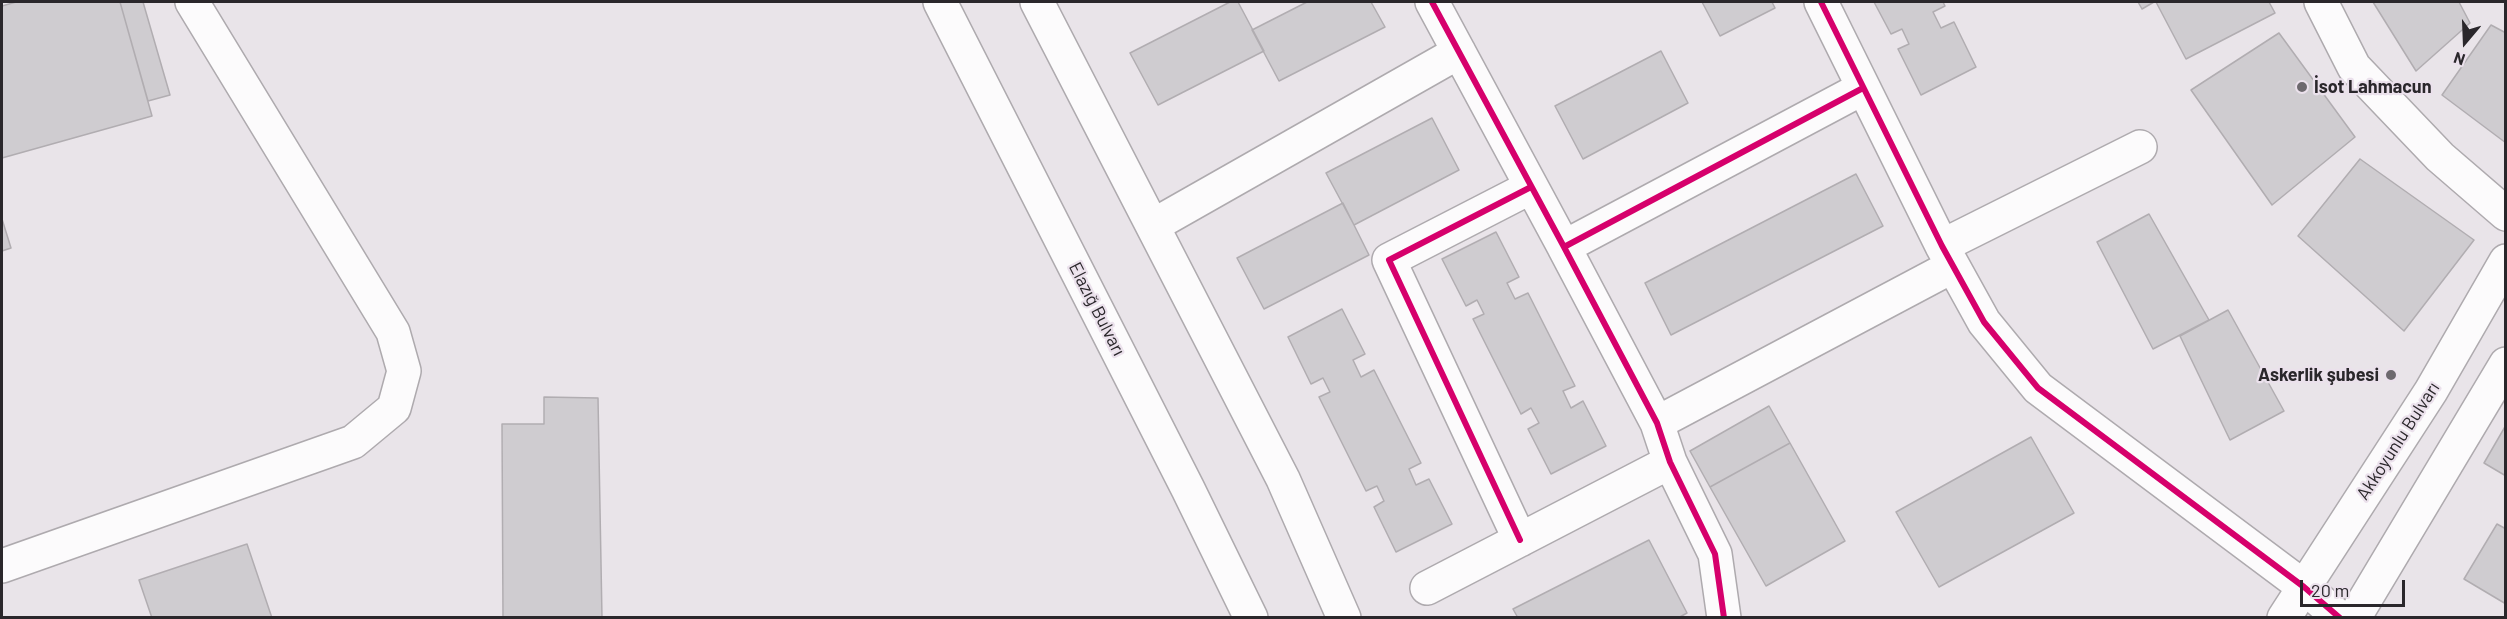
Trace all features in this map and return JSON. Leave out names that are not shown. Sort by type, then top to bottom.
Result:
[{"type":"street","points":[[2,566],[353,442],[394,408],[404,371],[393,332],[192,2]]},
{"type":"street","name":"Elazığ Bulvarı","points":[[940,2],[1177,467],[1251,618]]},
{"type":"street","points":[[1037,2],[1283,478],[1344,618]]},
{"type":"street","points":[[1432,2],[1657,423],[1670,462],[1715,554],[1724,618]]},
{"type":"street","points":[[1821,2],[1947,256],[1984,321],[2038,388],[2304,587],[2340,618]]},
{"type":"street","points":[[2321,2],[2354,67],[2440,157],[2505,213]]},
{"type":"street","points":[[1154,225],[1459,52]]},
{"type":"street","points":[[1564,248],[1863,88]]},
{"type":"street","points":[[1657,423],[2140,147]]},
{"type":"street","points":[[1520,540],[1389,260],[1531,187]]},
{"type":"street","name":"Akkoyunlu Bulvarı","points":[[2284,618],[2431,391],[2505,261]]},
{"type":"street","points":[[2354,618],[2505,364]]},
{"type":"street","points":[[1428,588],[1670,462]]},
{"type":"building","points":[[16,2],[120,2],[152,116],[2,158],[2,6]]},
{"type":"building","points":[[120,2],[143,2],[170,95],[148,101]]},
{"type":"building","points":[[1230,2],[1238,2],[1264,51],[1158,105],[1130,53]]},
{"type":"building","points":[[1307,2],[1371,2],[1385,27],[1279,81],[1252,30]]},
{"type":"building","points":[[1702,2],[1772,2],[1775,8],[1720,36]]},
{"type":"building","points":[[1874,2],[1943,2],[1945,6],[1933,12],[1941,28],[1954,22],[1976,67],[1921,95],[1898,49],[1909,44],[1902,29],[1891,34]]},
{"type":"building","points":[[2138,2],[2154,2],[2142,9]]},
{"type":"building","points":[[2156,2],[2269,2],[2275,13],[2186,59]]},
{"type":"building","points":[[2373,2],[2459,2],[2470,23],[2416,71]]},
{"type":"building","points":[[2491,25],[2506,33],[2506,143],[2442,95]]},
{"type":"building","points":[[2279,33],[2355,137],[2272,205],[2191,90]]},
{"type":"building","points":[[1661,51],[1688,103],[1583,159],[1555,106]]},
{"type":"building","points":[[1432,118],[1459,170],[1354,225],[1326,173]]},
{"type":"building","points":[[2360,159],[2474,240],[2404,331],[2298,236]]},
{"type":"building","points":[[1856,174],[1883,226],[1671,335],[1645,283]]},
{"type":"building","points":[[1343,203],[1369,255],[1264,309],[1237,258]]},
{"type":"building","points":[[2149,214],[2209,320],[2153,349],[2097,242]]},
{"type":"building","points":[[2,219],[11,248],[2,251]]},
{"type":"building","points":[[1496,232],[1519,277],[1507,283],[1515,299],[1528,293],[1575,386],[1563,391],[1571,408],[1583,401],[1606,446],[1551,474],[1528,429],[1539,423],[1531,408],[1521,414],[1473,319],[1484,314],[1477,300],[1466,306],[1442,259]]},
{"type":"building","points":[[1342,309],[1365,354],[1353,360],[1361,377],[1374,370],[1421,463],[1409,469],[1416,485],[1429,479],[1452,524],[1396,552],[1374,507],[1384,501],[1377,486],[1366,491],[1319,397],[1330,392],[1323,378],[1311,384],[1288,337]]},
{"type":"building","points":[[2228,310],[2284,411],[2230,440],[2180,336]]},
{"type":"building","points":[[544,397],[598,398],[602,618],[503,618],[502,424],[544,424]]},
{"type":"building","points":[[1769,406],[1790,443],[1710,487],[1690,451]]},
{"type":"building","points":[[2506,425],[2506,476],[2484,463]]},
{"type":"building","points":[[2031,437],[2074,513],[1939,587],[1896,512]]},
{"type":"building","points":[[1790,443],[1845,541],[1766,586],[1710,487]]},
{"type":"building","points":[[2497,524],[2506,529],[2506,604],[2464,579]]},
{"type":"building","points":[[1649,540],[1687,613],[1678,618],[1518,618],[1513,609]]},
{"type":"building","points":[[247,544],[272,618],[152,618],[139,580]]},
{"type":"cycle path","points":[[1432,2],[1564,247],[1863,88]]},
{"type":"cycle path","points":[[1821,2],[1942,246],[1984,322],[2038,388],[2304,587],[2340,618]]},
{"type":"cycle path","points":[[1520,540],[1389,260],[1531,187]]},
{"type":"cycle path","points":[[1564,247],[1657,423],[1670,462],[1715,554],[1724,618]]},
{"type":"place","name":"İsot Lahmacun","points":[[2302,87]]},
{"type":"place","name":"Askerlik şubesi","points":[[2391,375]]}]
